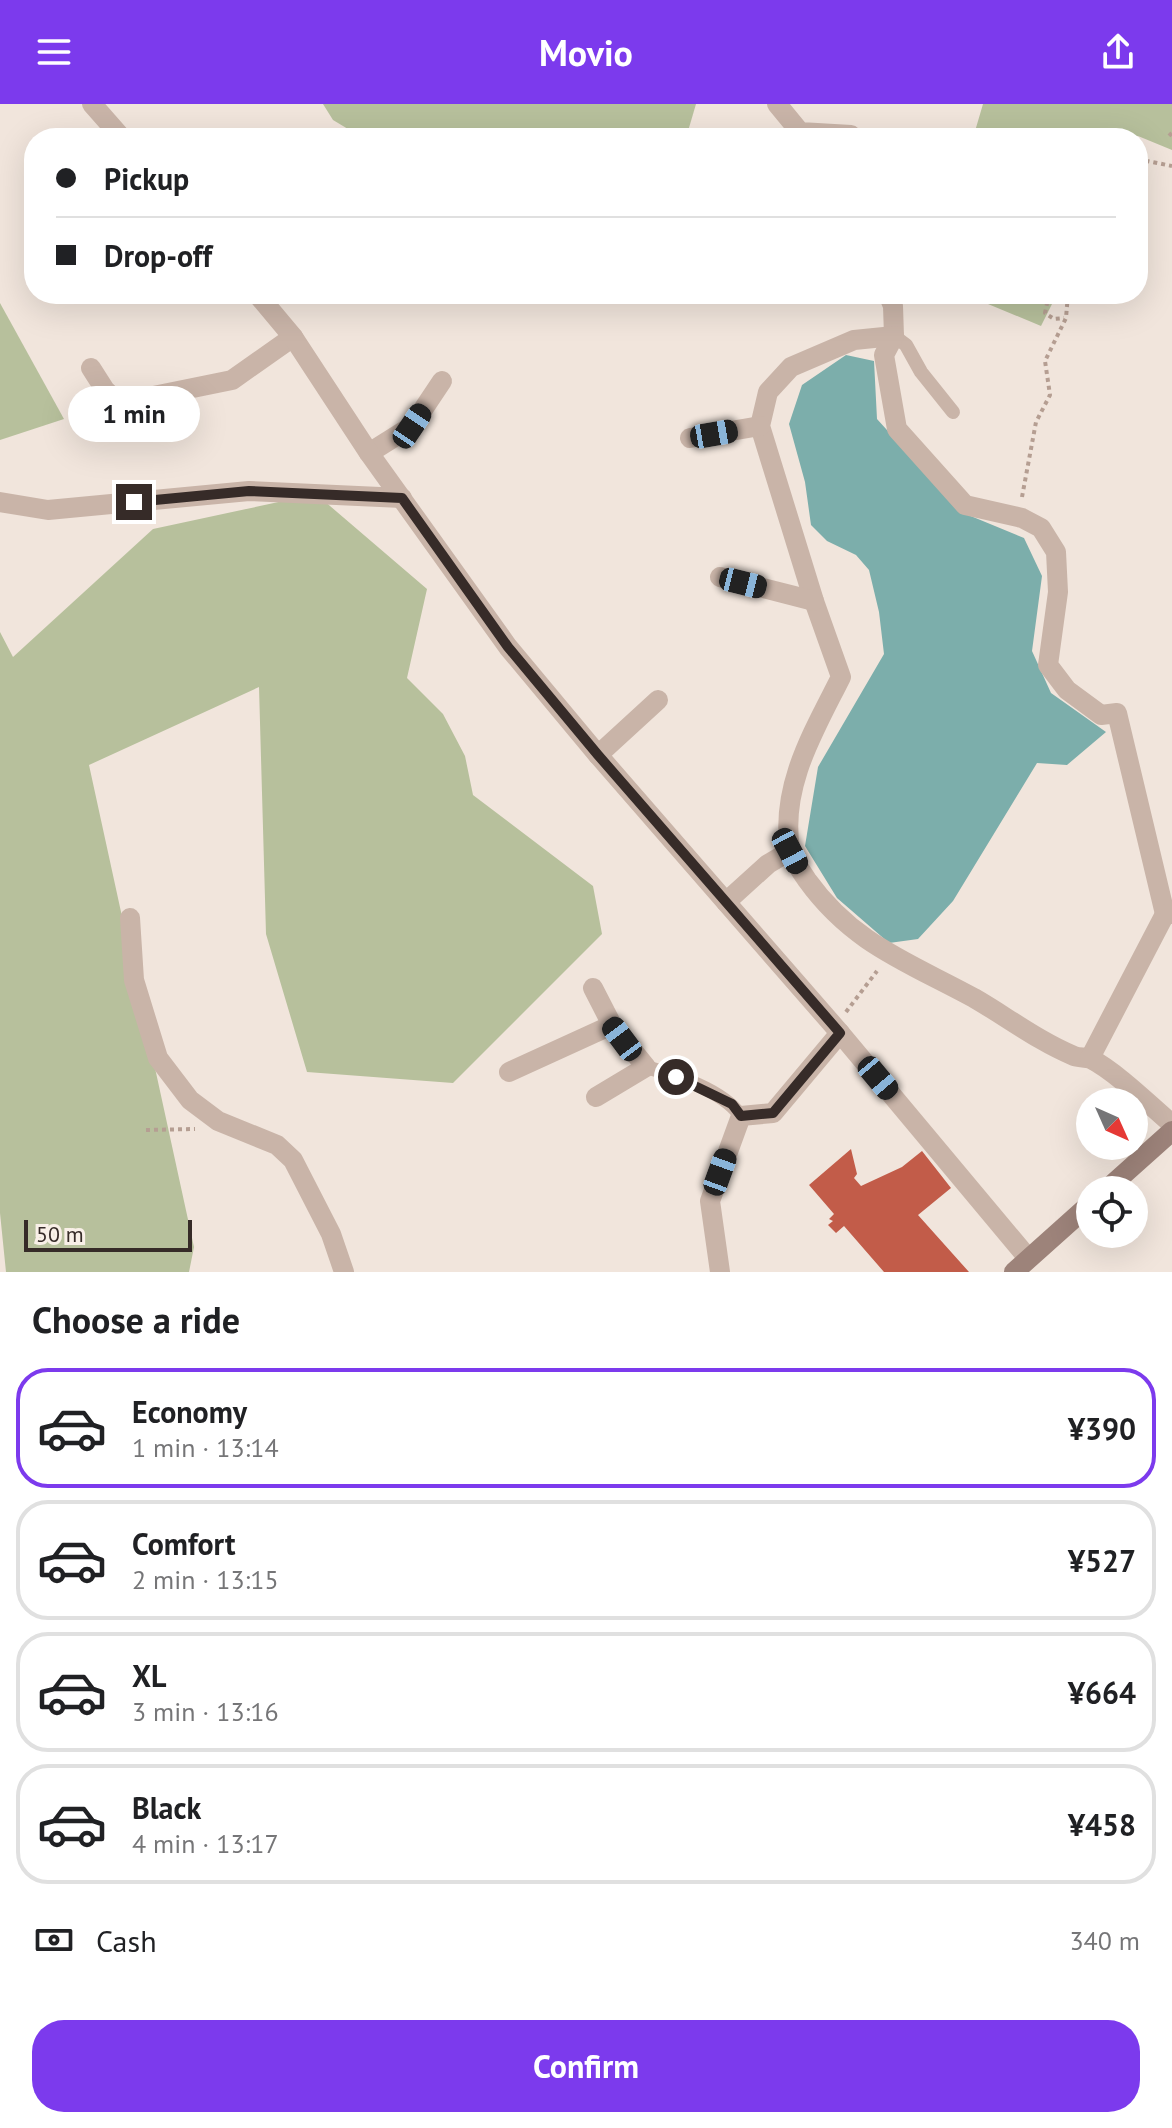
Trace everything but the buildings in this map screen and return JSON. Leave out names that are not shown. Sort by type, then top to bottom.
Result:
[{"type":"main road","points":[[1122,1176],[1172,1131]]},
{"type":"main road","points":[[1021,1265],[1076,1216]]},
{"type":"street","points":[[92,104],[113,128]]},
{"type":"street","points":[[777,104],[797,128]]},
{"type":"street","points":[[265,304],[293,337],[369,453],[508,647],[838,1030],[1021,1265]]},
{"type":"street","points":[[892,304],[894,336],[884,355],[897,429],[965,505],[1015,517],[1041,528],[1056,552],[1058,592],[1048,665],[1067,690],[1101,715],[1117,713],[1169,914],[1090,1058]]},
{"type":"street","points":[[894,336],[854,340],[791,367],[768,392],[760,426],[841,677],[801,758],[790,799],[790,851],[826,907],[862,937],[1040,1039],[1077,1058],[1090,1058],[1134,1090],[1172,1124]]},
{"type":"street","points":[[91,368],[105,390],[119,403],[232,380],[293,337]]},
{"type":"street","points":[[369,453],[412,426],[442,381]]},
{"type":"street","points":[[690,438],[760,426]]},
{"type":"street","points":[[0,502],[48,510],[249,491],[402,498]]},
{"type":"street","points":[[720,577],[814,601]]},
{"type":"street","points":[[598,755],[658,700]]},
{"type":"street","points":[[726,902],[768,864],[790,851]]},
{"type":"street","points":[[130,918],[134,980],[158,1058],[190,1100],[218,1121],[277,1145],[293,1160],[331,1234],[344,1272]]},
{"type":"street","points":[[593,988],[612,1025],[646,1067],[596,1097]]},
{"type":"street","points":[[509,1072],[612,1025]]},
{"type":"street","points":[[720,1272],[710,1201],[741,1116],[773,1113],[838,1030]]},
{"type":"lane","points":[[894,336],[906,345],[921,372],[953,412]]},
{"type":"lane","points":[[646,1067],[696,1085],[732,1104],[741,1116]]},
{"type":"path","points":[[1148,161],[1172,166]]},
{"type":"path","points":[[1047,304],[1045,313],[1054,319],[1066,318]]},
{"type":"path","points":[[1015,517],[1025,488],[1036,422],[1050,395],[1045,361],[1066,318],[1067,304]]},
{"type":"path","points":[[838,1030],[889,955]]},
{"type":"path","points":[[146,1130],[211,1129],[218,1121]]},
{"type":"green space","points":[[323,104],[696,104],[689,128],[346,128],[333,120]]},
{"type":"green space","points":[[983,104],[1172,104],[1172,150],[1148,140],[1148,128],[976,128]]},
{"type":"green space","points":[[0,303],[64,419],[0,440]]},
{"type":"green space","points":[[988,304],[1052,304],[1041,326]]},
{"type":"green space","points":[[316,494],[427,589],[407,678],[443,714],[465,756],[473,795],[593,886],[602,934],[453,1083],[307,1072],[266,934],[259,687],[89,765],[194,1247],[189,1272],[6,1272],[0,1213],[0,632],[13,657],[153,529]]},
{"type":"water","points":[[846,355],[874,361],[877,419],[961,512],[1024,538],[1042,576],[1032,651],[1051,693],[1106,732],[1067,765],[1037,763],[953,901],[918,939],[889,943],[837,898],[805,846],[818,767],[884,654],[879,612],[869,570],[856,555],[827,541],[811,525],[805,482],[789,424],[802,385]]},
{"type":"route","points":[[134,502],[249,491],[402,498],[508,647],[840,1033],[773,1113],[741,1116],[732,1104],[676,1077]]}]
